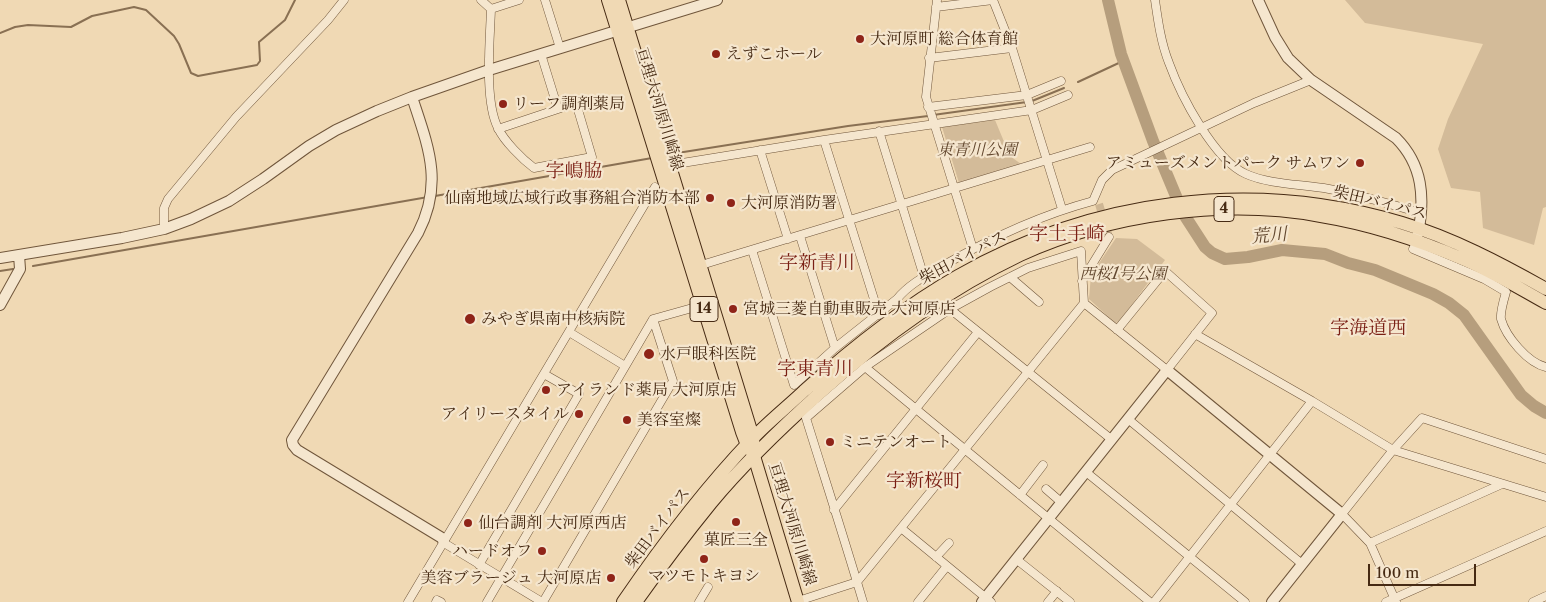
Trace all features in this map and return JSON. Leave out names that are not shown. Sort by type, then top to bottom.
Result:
[{"type":"main road","name":"亘理大河原川崎線","points":[[608,0],[623,29]]},
{"type":"main road","name":"亘理大河原川崎線","points":[[619,0],[623,29],[798,602]]},
{"type":"main road","name":"柴田バイパス","points":[[636,602],[712,503],[754,456],[846,369],[914,317],[949,294],[988,271],[1051,243],[1138,214],[1182,202],[1214,199],[1286,201],[1357,211],[1418,234],[1478,253],[1546,289]]},
{"type":"main road","name":"柴田バイパス","points":[[623,602],[670,535],[750,441],[847,353],[914,303],[958,276],[998,255],[1044,235],[1084,222],[1138,214],[1216,209],[1258,209],[1307,213],[1418,234],[1546,303]]},
{"type":"main road","name":"亘理大河原川崎線","points":[[696,266],[702,305],[750,441]]},
{"type":"street","points":[[164,229],[164,208],[168,199],[236,117],[328,20],[344,0]]},
{"type":"street","points":[[482,0],[491,9],[489,70],[493,113],[498,129],[534,168],[592,156],[576,103],[498,129]]},
{"type":"street","points":[[491,9],[519,0]]},
{"type":"street","points":[[545,0],[560,48]]},
{"type":"street","points":[[0,258],[122,238],[164,229],[229,202],[309,146],[336,130],[377,111],[489,70],[717,0]]},
{"type":"street","points":[[973,249],[932,121],[926,96],[936,4],[993,0],[1012,48],[1062,209]]},
{"type":"street","points":[[1155,0],[1160,32],[1168,62],[1183,96],[1212,144],[1232,166],[1245,174],[1259,179],[1327,188],[1363,196],[1421,213]]},
{"type":"street","points":[[1258,0],[1275,37],[1288,58],[1311,80],[1396,138],[1406,148],[1416,164],[1420,181],[1421,213],[1418,234],[1413,249],[1484,279],[1506,292],[1501,318],[1508,333],[1528,358],[1546,366]]},
{"type":"street","points":[[929,58],[1012,48]]},
{"type":"street","points":[[541,54],[558,109]]},
{"type":"street","points":[[752,250],[794,385],[836,348],[879,315],[897,299],[904,289],[924,277],[973,249],[1036,219],[1062,209],[1096,202],[1102,180],[1112,170],[1254,103],[1311,80]]},
{"type":"street","points":[[929,108],[1028,97],[1061,81]]},
{"type":"street","points":[[663,157],[760,150],[878,132],[932,121],[1031,109],[1068,95]]},
{"type":"street","points":[[412,97],[429,158],[432,188],[426,217],[292,440],[297,450],[442,538],[444,543],[542,602],[673,381],[653,319]]},
{"type":"street","points":[[878,132],[924,277]]},
{"type":"street","points":[[824,140],[879,315]]},
{"type":"street","points":[[696,266],[1090,147]]},
{"type":"street","points":[[760,150],[788,239]]},
{"type":"street","points":[[408,602],[655,187]]},
{"type":"street","points":[[800,236],[836,348]]},
{"type":"street","points":[[1082,280],[1109,237]]},
{"type":"street","points":[[798,602],[858,582],[1084,303],[1081,251],[1028,268],[950,310],[866,367],[806,418],[834,510],[858,582],[864,602]]},
{"type":"street","points":[[0,305],[20,269],[19,255]]},
{"type":"street","points":[[901,528],[986,600],[1016,559],[1212,313],[1164,271],[1117,330]]},
{"type":"street","points":[[1010,277],[1039,302]]},
{"type":"street","points":[[1084,303],[1342,514],[1370,543],[1396,600]]},
{"type":"street","points":[[487,602],[653,319],[702,305]]},
{"type":"street","points":[[950,310],[1111,440]]},
{"type":"street","points":[[569,332],[625,366]]},
{"type":"street","points":[[834,510],[978,332]]},
{"type":"street","points":[[1195,334],[1393,450],[1546,497]]},
{"type":"street","points":[[866,367],[1152,602],[1312,401]]},
{"type":"street","points":[[479,564],[579,394],[544,374]]},
{"type":"street","points":[[1272,602],[1393,450],[1422,418],[1546,459]]},
{"type":"street","points":[[1128,419],[1302,564]]},
{"type":"street","points":[[1020,495],[1044,465]]},
{"type":"street","points":[[1086,472],[1245,602]]},
{"type":"street","points":[[1370,543],[1502,484]]},
{"type":"street","points":[[1046,489],[1061,502]]},
{"type":"street","points":[[1386,602],[1396,600],[1546,531]]},
{"type":"street","points":[[936,557],[949,542]]},
{"type":"street","points":[[1016,559],[1070,602]]},
{"type":"street","points":[[918,602],[947,566]]},
{"type":"street","points":[[699,602],[708,586]]},
{"type":"street","points":[[1048,602],[1057,591]]},
{"type":"street","points":[[1533,602],[1546,596]]},
{"type":"street","points":[[436,602],[437,600],[441,602]]},
{"type":"green space","points":[[1345,0],[1546,0],[1546,207],[1543,208],[1534,245],[1483,228],[1480,192],[1451,188],[1438,149],[1448,119],[1483,44],[1365,23]]},
{"type":"green space","name":"東青川公園","points":[[995,120],[1010,156],[1021,164],[959,183],[942,127]]},
{"type":"green space","name":"西桜1号公園","points":[[1116,238],[1137,239],[1165,260],[1119,322],[1115,323],[1089,299],[1091,275]]},
{"type":"waterway","points":[[0,33],[15,27],[28,25],[71,27],[92,16],[134,7],[146,10],[174,36],[191,73],[198,76],[257,65],[260,61],[259,42],[285,20],[295,0]]},
{"type":"waterway","name":"荒川","points":[[1108,0],[1121,54],[1153,141],[1183,213],[1205,247],[1212,253],[1225,259],[1248,257],[1282,250],[1325,254],[1348,263],[1375,270],[1433,294],[1449,303],[1464,315],[1521,395],[1546,413]]},
{"type":"waterway","points":[[1078,82],[1123,61]]},
{"type":"waterway","points":[[1032,101],[1064,88]]},
{"type":"waterway","points":[[933,115],[1027,102]]},
{"type":"waterway","points":[[671,154],[848,126],[928,116]]},
{"type":"waterway","points":[[435,196],[652,158]]},
{"type":"waterway","points":[[33,266],[428,197]]},
{"type":"waterway","points":[[0,271],[13,269]]},
{"type":"tunnel","points":[[1099,204],[1109,237]]},
{"type":"place","name":"大河原町 総合体育館","points":[[860,39]]},
{"type":"place","name":"えずこホール","points":[[716,54]]},
{"type":"place","name":"リーフ調剤薬局","points":[[503,104]]},
{"type":"place","name":"アミューズメントパーク サムワン","points":[[1360,163]]},
{"type":"place","name":"仙南地域広域行政事務組合消防本部","points":[[710,198]]},
{"type":"place","name":"大河原消防署","points":[[731,203]]},
{"type":"place","name":"宮城三菱自動車販売 大河原店","points":[[733,309]]},
{"type":"place","name":"みやぎ県南中核病院","points":[[470,319]]},
{"type":"place","name":"水戸眼科医院","points":[[649,354]]},
{"type":"place","name":"アイランド薬局 大河原店","points":[[546,390]]},
{"type":"place","name":"アイリースタイル","points":[[579,414]]},
{"type":"place","name":"美容室燦","points":[[627,420]]},
{"type":"place","name":"ミニテンオート","points":[[830,442]]},
{"type":"place","name":"菓匠三全","points":[[736,522]]},
{"type":"place","name":"仙台調剤 大河原西店","points":[[468,523]]},
{"type":"place","name":"ハードオフ","points":[[542,551]]},
{"type":"place","name":"マツモトキヨシ","points":[[704,559]]},
{"type":"place","name":"美容ブラージュ 大河原店","points":[[611,578]]},
{"type":"district","name":"字嶋脇","points":[[574,172]]},
{"type":"district","name":"字土手崎","points":[[1067,235]]},
{"type":"district","name":"字新青川","points":[[817,264]]},
{"type":"district","name":"字海道西","points":[[1368,329]]},
{"type":"district","name":"字東青川","points":[[815,370]]},
{"type":"district","name":"字新桜町","points":[[924,482]]}]
